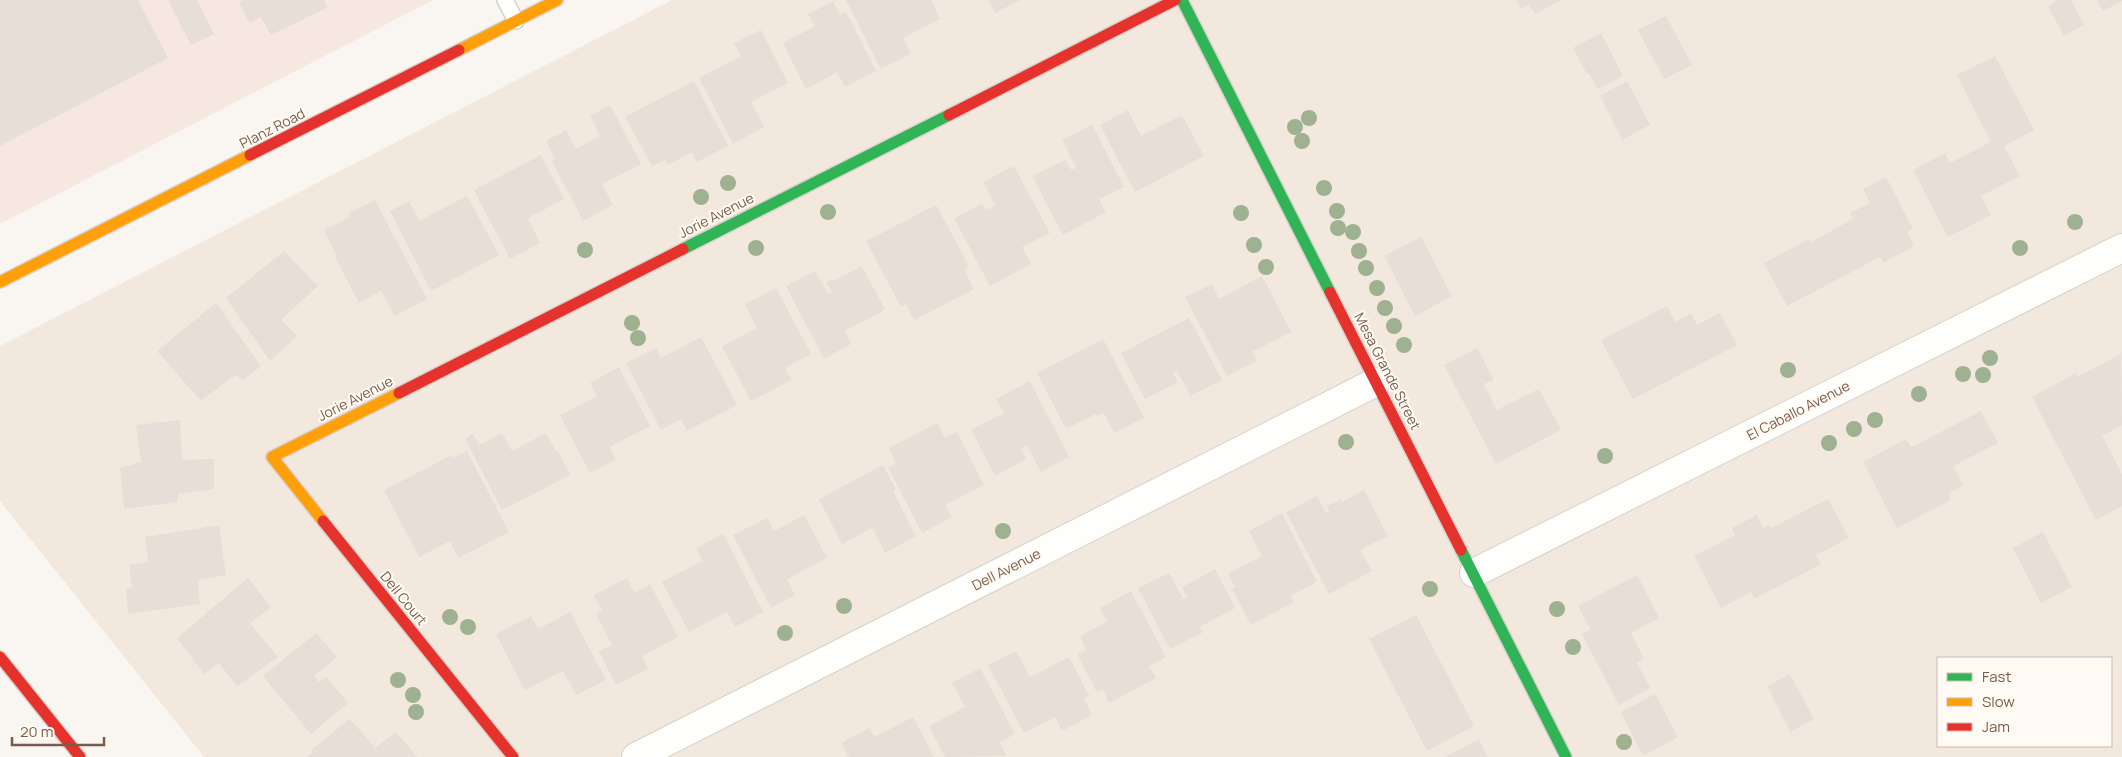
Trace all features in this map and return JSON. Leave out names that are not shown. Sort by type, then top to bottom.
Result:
[{"type":"main road","name":"Planz Road","points":[[0,282],[557,0]]},
{"type":"main road","name":"Jorie Avenue","points":[[272,457],[1175,0]]},
{"type":"main road","name":"Mesa Grande Street","points":[[1182,0],[1566,757]]},
{"type":"main road","name":"Dell Court","points":[[272,457],[513,757]]},
{"type":"main road","points":[[0,657],[80,757]]},
{"type":"street","name":"El Caballo Avenue","points":[[1474,573],[2122,248]]},
{"type":"street","name":"Dell Avenue","points":[[636,757],[1376,382]]},
{"type":"lane","points":[[505,0],[516,21]]},
{"type":"shaded area","points":[[0,0],[433,0],[0,224]]},
{"type":"shaded area","points":[[672,0],[2122,0],[2122,757],[204,757],[0,501],[0,346]]},
{"type":"building","points":[[0,0],[138,0],[168,58],[0,146]]},
{"type":"building","points":[[168,0],[197,0],[214,34],[191,45]]},
{"type":"building","points":[[244,0],[324,0],[328,7],[271,35],[261,17],[250,23],[239,3]]},
{"type":"building","points":[[846,0],[931,0],[940,19],[903,38],[911,54],[881,69]]},
{"type":"building","points":[[988,0],[1020,0],[995,13]]},
{"type":"building","points":[[1516,0],[1562,0],[1535,14],[1529,4],[1521,9]]},
{"type":"building","points":[[2059,0],[2071,0],[2084,25],[2064,36],[2048,6]]},
{"type":"building","points":[[2097,0],[2122,0],[2122,1],[2103,11]]},
{"type":"building","points":[[833,1],[840,15],[846,12],[876,71],[845,87],[837,72],[806,89],[783,43],[815,26],[808,14]]},
{"type":"building","points":[[1666,16],[1692,65],[1664,79],[1638,30]]},
{"type":"building","points":[[761,30],[788,83],[751,102],[764,127],[733,144],[699,78],[741,56],[734,43]]},
{"type":"building","points":[[1601,33],[1623,76],[1598,89],[1589,73],[1587,74],[1573,48]]},
{"type":"building","points":[[1995,56],[2034,130],[2004,146],[2020,176],[1981,196],[1991,215],[1948,237],[1913,170],[1945,153],[1950,163],[1991,142],[1957,75]]},
{"type":"building","points":[[694,81],[728,146],[697,162],[692,152],[668,165],[665,160],[652,166],[625,117]]},
{"type":"building","points":[[1627,81],[1650,125],[1622,140],[1600,96]]},
{"type":"building","points":[[610,105],[641,164],[602,184],[613,205],[583,221],[552,161],[556,160],[546,141],[566,130],[576,149],[600,136],[590,116]]},
{"type":"building","points":[[1128,110],[1141,136],[1182,115],[1204,156],[1135,192],[1100,125]]},
{"type":"building","points":[[1092,125],[1124,187],[1099,199],[1106,212],[1063,235],[1032,176],[1065,160],[1071,170],[1076,168],[1062,140]]},
{"type":"building","points":[[541,155],[564,199],[528,218],[540,243],[510,259],[474,190]]},
{"type":"building","points":[[1014,166],[1050,233],[1022,247],[1031,264],[990,286],[954,218],[982,204],[986,210],[995,205],[983,182]]},
{"type":"building","points":[[1886,177],[1913,229],[1907,232],[1914,246],[1883,263],[1880,257],[1787,306],[1764,263],[1809,239],[1811,242],[1853,219],[1850,213],[1870,203],[1863,189]]},
{"type":"building","points":[[467,196],[499,255],[431,291],[390,211],[409,201],[419,221]]},
{"type":"building","points":[[375,200],[427,299],[395,316],[381,291],[359,303],[335,257],[337,256],[324,230],[350,217],[348,214]]},
{"type":"building","points":[[936,205],[969,266],[964,269],[974,289],[914,320],[906,304],[901,307],[866,241]]},
{"type":"building","points":[[1421,237],[1452,296],[1415,316],[1384,256]]},
{"type":"building","points":[[284,251],[318,286],[281,320],[297,336],[270,361],[226,298]]},
{"type":"building","points":[[862,266],[885,310],[845,331],[851,344],[824,359],[786,286],[815,271],[828,294],[832,292],[826,282],[832,279],[833,281]]},
{"type":"building","points":[[1262,276],[1291,332],[1252,352],[1257,361],[1227,376],[1185,297],[1212,284],[1219,299]]},
{"type":"building","points":[[776,288],[811,354],[785,368],[792,380],[751,401],[722,346],[757,328],[745,304]]},
{"type":"building","points":[[216,303],[261,366],[243,380],[235,375],[201,401],[157,351]]},
{"type":"building","points":[[1667,306],[1675,322],[1691,313],[1697,325],[1720,313],[1737,345],[1633,399],[1601,340]]},
{"type":"building","points":[[1189,318],[1222,380],[1190,396],[1177,370],[1173,373],[1178,382],[1145,399],[1121,353]]},
{"type":"building","points":[[701,337],[737,405],[687,431],[681,419],[661,430],[626,363],[656,348],[661,358]]},
{"type":"building","points":[[1103,339],[1144,418],[1114,433],[1104,413],[1097,416],[1096,414],[1066,429],[1037,373]]},
{"type":"building","points":[[1477,348],[1494,380],[1484,384],[1497,410],[1539,389],[1561,430],[1496,464],[1444,365]]},
{"type":"building","points":[[2121,354],[2122,425],[2102,436],[2122,474],[2122,506],[2096,520],[2032,397],[2076,373],[2077,377]]},
{"type":"building","points":[[619,367],[650,426],[609,447],[616,460],[590,473],[560,415],[597,396],[590,383]]},
{"type":"building","points":[[1030,381],[1069,457],[1041,472],[1027,446],[1021,449],[1026,459],[995,476],[971,430],[1004,413],[996,399]]},
{"type":"building","points":[[1981,411],[1998,443],[1953,466],[1963,485],[1948,494],[1951,500],[1897,528],[1863,462],[1906,439],[1911,447],[1914,446]]},
{"type":"building","points":[[180,420],[182,460],[214,459],[214,489],[178,494],[177,502],[124,509],[120,468],[141,462],[136,425]]},
{"type":"building","points":[[937,423],[945,438],[957,432],[984,485],[945,505],[952,517],[922,533],[888,467],[896,463],[889,448]]},
{"type":"building","points":[[502,433],[512,451],[546,433],[570,475],[502,510],[465,439],[473,434],[479,445]]},
{"type":"building","points":[[467,451],[509,532],[458,558],[450,541],[419,557],[384,490],[452,455],[454,458]]},
{"type":"building","points":[[883,465],[896,490],[893,491],[916,536],[885,553],[872,528],[842,544],[819,499]]},
{"type":"building","points":[[1364,490],[1388,536],[1360,550],[1372,571],[1329,594],[1286,512],[1317,496],[1326,513],[1329,511],[1327,506],[1341,499],[1342,502]]},
{"type":"building","points":[[1828,499],[1849,538],[1816,555],[1821,564],[1754,599],[1751,592],[1721,608],[1694,556],[1735,535],[1732,528],[1757,515],[1763,528],[1769,525],[1771,528]]},
{"type":"building","points":[[1282,513],[1317,582],[1290,596],[1294,602],[1251,625],[1232,589],[1235,587],[1228,574],[1262,556],[1249,531]]},
{"type":"building","points":[[804,515],[827,558],[787,579],[795,595],[771,608],[733,535],[767,518],[774,531]]},
{"type":"building","points":[[219,525],[226,575],[198,580],[200,604],[128,614],[126,589],[132,588],[129,565],[148,562],[145,537]]},
{"type":"building","points":[[2043,532],[2072,587],[2041,603],[2013,548]]},
{"type":"building","points":[[723,534],[763,612],[735,627],[727,612],[689,632],[662,582],[702,561],[696,548]]},
{"type":"building","points":[[1215,569],[1235,608],[1200,627],[1203,632],[1170,649],[1138,588],[1169,573],[1183,599],[1187,597],[1182,587]]},
{"type":"building","points":[[1637,575],[1659,618],[1631,633],[1644,659],[1637,663],[1650,688],[1619,705],[1582,634],[1591,630],[1578,606]]},
{"type":"building","points":[[248,578],[271,607],[250,623],[278,657],[237,686],[219,663],[204,674],[177,638]]},
{"type":"building","points":[[627,578],[634,593],[650,584],[678,637],[642,656],[648,669],[616,685],[599,651],[612,645],[596,614],[602,611],[594,595]]},
{"type":"building","points":[[1131,591],[1166,657],[1149,666],[1156,678],[1109,703],[1103,689],[1097,692],[1077,654],[1086,650],[1080,636],[1107,622],[1100,608]]},
{"type":"building","points":[[570,612],[606,680],[576,695],[563,671],[525,690],[496,634],[531,616],[538,629]]},
{"type":"building","points":[[1416,615],[1474,726],[1427,751],[1369,639]]},
{"type":"building","points":[[316,633],[337,657],[314,676],[319,682],[326,677],[348,703],[311,734],[263,676]]},
{"type":"building","points":[[1016,651],[1030,677],[1069,657],[1089,696],[1084,699],[1092,715],[1062,731],[1055,717],[1024,733],[988,665]]},
{"type":"building","points":[[980,668],[1015,734],[999,742],[1007,756],[945,757],[929,726],[965,707],[952,683]]},
{"type":"building","points":[[1790,674],[1814,719],[1790,732],[1767,686]]},
{"type":"building","points":[[1655,694],[1678,737],[1643,756],[1621,712]]},
{"type":"building","points":[[913,717],[934,757],[849,757],[841,743],[869,728],[874,737]]},
{"type":"building","points":[[350,719],[375,748],[396,732],[417,757],[307,757],[313,752],[311,750]]},
{"type":"building","points":[[1479,739],[1488,757],[1445,757]]},
{"type":"traffic: fast","points":[[1182,0],[1330,292]]},
{"type":"traffic: fast","points":[[683,249],[949,115]]},
{"type":"traffic: fast","points":[[1461,550],[1566,757]]},
{"type":"traffic: slow","points":[[459,50],[557,0]]},
{"type":"traffic: slow","points":[[0,282],[250,155]]},
{"type":"traffic: slow","points":[[323,521],[272,457],[399,393]]},
{"type":"traffic: jam","points":[[949,115],[1175,0]]},
{"type":"traffic: jam","points":[[250,155],[459,50]]},
{"type":"traffic: jam","points":[[399,393],[683,249]]},
{"type":"traffic: jam","points":[[1330,292],[1461,550]]},
{"type":"traffic: jam","points":[[323,521],[513,757]]},
{"type":"traffic: jam","points":[[0,657],[80,757]]}]
